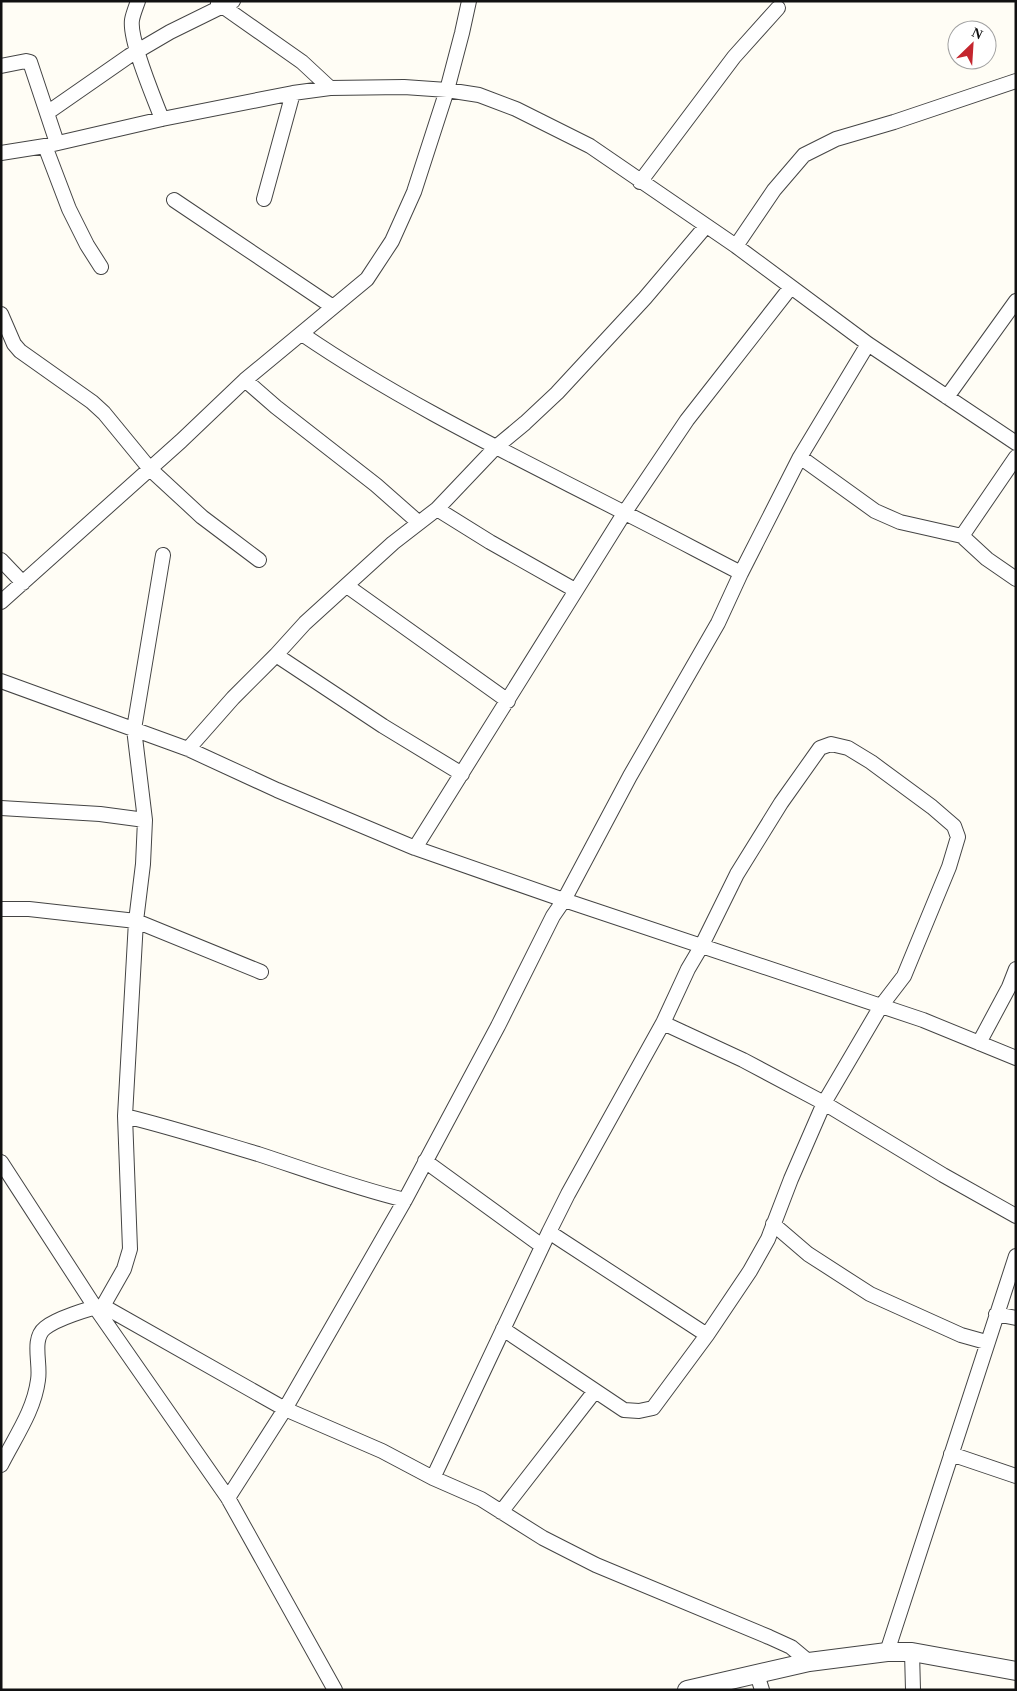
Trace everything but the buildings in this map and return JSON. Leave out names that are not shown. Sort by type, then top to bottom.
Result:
[{"type":"street","points":[[138,1],[132,21],[132,31],[162,119]]},
{"type":"street","points":[[1,602],[182,441],[245,380],[367,279],[392,241],[414,192],[447,90],[469,1]]},
{"type":"street","points":[[47,113],[103,73],[138,51],[224,2],[302,62],[330,88]]},
{"type":"street","points":[[640,182],[734,57],[778,8]]},
{"type":"street","points":[[1,66],[26,61],[30,62],[47,113],[51,144],[69,209],[101,267]]},
{"type":"street","points":[[736,246],[774,190],[804,155],[836,138],[894,122],[1016,81]]},
{"type":"street","points":[[1,153],[293,93],[330,88],[404,87],[447,90],[479,95],[516,110],[590,146],[736,246],[868,344],[1016,443]]},
{"type":"street","points":[[264,199],[293,93]]},
{"type":"street","points":[[174,200],[333,307]]},
{"type":"street","points":[[188,749],[233,698],[305,623],[418,522],[437,509],[495,448],[557,393],[645,298],[706,226]]},
{"type":"street","points":[[415,848],[625,512],[687,420],[791,287]]},
{"type":"street","points":[[947,397],[1016,301]]},
{"type":"street","points":[[1,314],[14,344],[20,351],[92,402],[104,413],[150,469],[202,517],[259,560]]},
{"type":"street","points":[[302,334],[348,364],[495,448],[625,512],[741,573]]},
{"type":"street","points":[[228,1498],[285,1409],[405,1200],[498,1026],[553,916],[564,900],[630,776],[718,624],[741,573],[800,457],[868,344]]},
{"type":"street","points":[[245,380],[276,407],[376,485],[418,522]]},
{"type":"street","points":[[800,457],[875,511],[900,522],[962,536],[987,559],[1016,579]]},
{"type":"street","points":[[962,536],[1016,457]]},
{"type":"street","points":[[437,509],[490,542],[575,590]]},
{"type":"street","points":[[1,1464],[18,1436],[31,1406],[38,1379],[38,1342],[44,1328],[99,1306],[124,1269],[130,1249],[125,1116],[136,921],[143,864],[145,820],[134,729],[163,555]]},
{"type":"street","points":[[1,560],[23,583]]},
{"type":"street","points":[[346,586],[508,701]]},
{"type":"street","points":[[276,655],[382,726],[462,774]]},
{"type":"street","points":[[1,682],[188,749],[277,790],[415,848],[701,947],[923,1020],[1016,1058]]},
{"type":"street","points":[[433,1478],[542,1246],[568,1194],[663,1023],[688,969],[737,874],[781,803],[820,748],[831,744],[848,748],[871,762],[932,807],[954,826],[958,837],[949,866],[904,976],[881,1006],[824,1103],[768,1239],[750,1271],[707,1335],[653,1408],[639,1411],[624,1410],[503,1330]]},
{"type":"street","points":[[1,808],[100,814],[145,820]]},
{"type":"street","points":[[1,909],[29,909],[136,921],[261,972]]},
{"type":"street","points":[[979,1043],[1009,987],[1016,969]]},
{"type":"street","points":[[663,1023],[743,1060],[824,1103],[1016,1216]]},
{"type":"street","points":[[125,1116],[405,1200]]},
{"type":"street","points":[[426,1161],[542,1246]]},
{"type":"street","points":[[1,1162],[228,1498],[335,1690]]},
{"type":"street","points":[[773,1224],[808,1254],[870,1294],[961,1334],[986,1342]]},
{"type":"street","points":[[549,1232],[707,1335]]},
{"type":"street","points":[[886,1652],[986,1342],[1016,1256]]},
{"type":"street","points":[[99,1306],[285,1409],[382,1451],[433,1478],[481,1499],[543,1538],[596,1565],[769,1637],[791,1647],[810,1662]]},
{"type":"street","points":[[996,1314],[1016,1318]]},
{"type":"street","points":[[501,1512],[595,1391]]},
{"type":"street","points":[[951,1454],[1016,1476]]},
{"type":"street","points":[[687,1690],[760,1682],[810,1662],[886,1652],[912,1652],[1016,1671]]},
{"type":"street","points":[[912,1652],[913,1690]]}]
